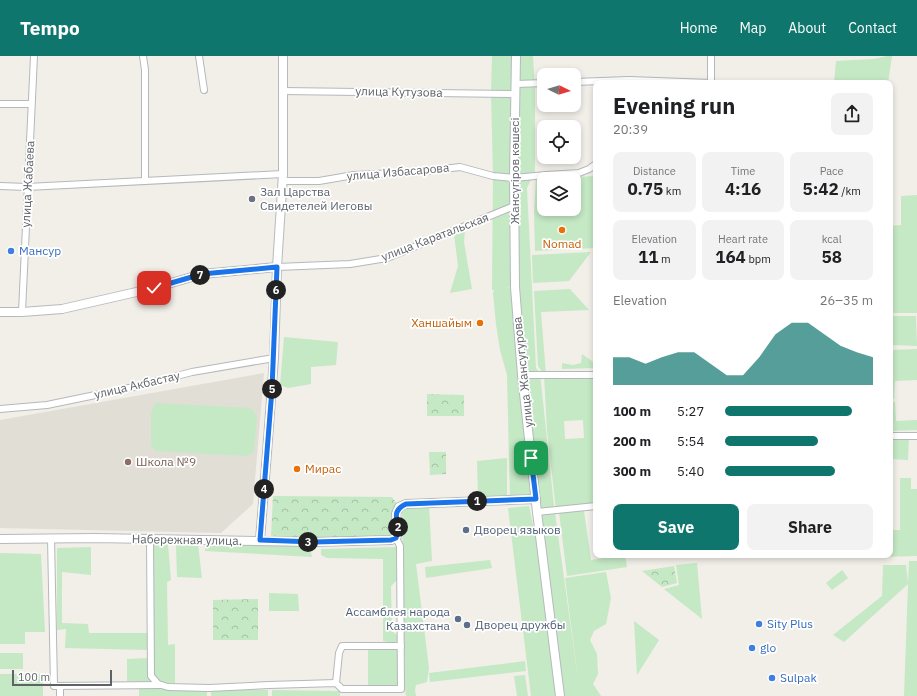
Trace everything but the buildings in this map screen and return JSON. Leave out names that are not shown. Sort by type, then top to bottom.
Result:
[{"type":"street","name":"улица Жабаева","points":[[22,312],[34,56]]},
{"type":"street","points":[[143,56],[145,70],[145,181]]},
{"type":"street","points":[[199,56],[204,90]]},
{"type":"street","points":[[260,540],[274,358],[282,178],[283,56]]},
{"type":"street","name":"Жансүгіров көшесі","points":[[514,287],[516,56]]},
{"type":"street","points":[[711,56],[711,80]]},
{"type":"street","points":[[581,82],[593,81]]},
{"type":"street","points":[[516,84],[537,83]]},
{"type":"street","name":"улица Кутузова","points":[[283,91],[516,94]]},
{"type":"street","points":[[0,104],[31,104]]},
{"type":"street","points":[[514,178],[546,174],[579,173],[593,166]]},
{"type":"street","name":"улица Избасарова","points":[[0,186],[27,187],[145,181],[282,178],[319,181],[354,175],[418,172],[460,167],[492,176],[514,178]]},
{"type":"street","name":"улица Каратальская","points":[[0,312],[62,309],[154,288],[202,274],[277,267],[350,264],[387,258],[514,206]]},
{"type":"street","name":"улица Жансугурова","points":[[514,287],[537,512],[560,696]]},
{"type":"street","name":"улица Акбастау","points":[[0,409],[47,404],[134,388],[192,372],[274,358]]},
{"type":"street","points":[[522,375],[593,375]]},
{"type":"street","points":[[893,436],[917,436]]},
{"type":"street","points":[[402,696],[400,546],[396,538],[398,533],[396,514],[399,507],[406,504],[536,499]]},
{"type":"street","points":[[537,512],[593,506]]},
{"type":"street","points":[[51,538],[54,686],[163,685]]},
{"type":"street","name":"Набережная улица.","points":[[0,539],[51,538],[314,542],[391,540],[396,538]]},
{"type":"street","points":[[150,539],[151,676],[158,684],[168,687],[209,688],[336,684],[342,689],[401,689]]},
{"type":"street","points":[[336,684],[339,653],[342,646],[401,646]]},
{"type":"street","points":[[60,686],[60,696]]},
{"type":"shaded area","name":"Школа №9","points":[[264,373],[253,504],[221,533],[0,528],[0,420]]},
{"type":"green space","points":[[492,56],[515,56],[515,287],[505,288],[513,288],[536,499],[510,500],[507,375],[500,350],[496,324],[494,290],[492,290]]},
{"type":"green space","points":[[517,56],[533,56],[535,89],[535,172],[527,188],[536,368],[540,373],[554,506],[579,686],[565,578],[606,572],[611,598],[606,624],[594,631],[590,640],[597,654],[598,674],[593,684],[601,696],[563,696],[536,481],[516,287]]},
{"type":"green space","points":[[892,56],[888,80],[834,80],[836,61],[874,59]]},
{"type":"green space","name":"Nomad","points":[[593,176],[593,248],[535,251],[534,212],[536,179],[537,216],[581,216],[581,177]]},
{"type":"green space","points":[[917,195],[917,313],[893,313],[893,226],[901,225],[901,196]]},
{"type":"green space","points":[[465,229],[464,242],[472,289],[450,293],[458,266],[454,234]]},
{"type":"green space","points":[[591,252],[569,281],[533,283],[532,255]]},
{"type":"green space","points":[[570,289],[589,310],[541,312],[546,375],[593,375],[593,506],[556,510],[547,431],[544,375],[538,366],[534,291]],"holes":[[[583,420],[584,438],[565,439],[564,421]]]},
{"type":"green space","points":[[893,316],[916,316],[917,346],[893,345]]},
{"type":"green space","points":[[284,337],[338,342],[336,365],[311,367],[311,384],[288,388],[280,385]]},
{"type":"green space","points":[[917,349],[917,380],[895,381],[894,399],[893,399],[893,350]]},
{"type":"green space","points":[[582,354],[593,362],[593,368],[562,369],[562,363],[573,365],[581,363]]},
{"type":"green space","points":[[427,394],[464,395],[464,416],[427,416]]},
{"type":"green space","points":[[893,402],[895,402],[896,421],[917,420],[917,430],[893,431]]},
{"type":"green space","points":[[155,403],[251,408],[257,417],[254,452],[247,456],[156,451],[151,446],[151,414]]},
{"type":"green space","points":[[909,435],[908,460],[893,459],[893,436]]},
{"type":"green space","points":[[429,452],[446,452],[446,474],[430,475]]},
{"type":"green space","points":[[507,458],[507,496],[478,497],[477,461]]},
{"type":"green space","points":[[900,478],[911,478],[911,489],[917,489],[917,556],[893,557],[893,530],[900,530]]},
{"type":"green space","points":[[273,496],[392,497],[399,507],[396,538],[352,541],[271,536]]},
{"type":"green space","points":[[410,505],[429,505],[432,561],[416,564],[429,668],[427,682],[416,685],[416,696],[406,696],[405,689],[402,510]]},
{"type":"green space","points":[[529,506],[547,590],[560,696],[531,696],[508,508]]},
{"type":"green space","points":[[584,511],[591,560],[604,558],[626,558],[627,567],[567,576],[559,512]]},
{"type":"green space","points":[[152,544],[168,544],[171,580],[167,582],[168,645],[175,644],[175,685],[161,681],[153,674]]},
{"type":"green space","points":[[176,544],[198,544],[202,578],[177,577]]},
{"type":"green space","points":[[205,544],[309,544],[312,557],[205,551]]},
{"type":"green space","points":[[91,547],[91,575],[62,572],[62,623],[88,624],[89,633],[147,633],[147,650],[65,648],[66,629],[57,630],[57,548]]},
{"type":"green space","points":[[396,547],[397,580],[391,586],[392,631],[399,637],[398,641],[393,643],[383,641],[383,559],[327,558],[321,555],[321,549]]},
{"type":"green space","points":[[0,553],[41,554],[45,632],[25,632],[25,644],[0,644]]},
{"type":"green space","points":[[490,560],[492,568],[426,578],[425,567]]},
{"type":"green space","points":[[909,561],[917,561],[917,696],[904,696],[908,584],[844,642],[833,635],[882,596],[883,565],[906,565],[908,583]]},
{"type":"green space","points":[[697,563],[702,619],[664,589],[679,585],[676,565]]},
{"type":"green space","points":[[674,566],[677,583],[662,587],[642,571]]},
{"type":"green space","points":[[842,570],[848,578],[832,590],[826,583]]},
{"type":"green space","points":[[269,593],[298,594],[299,611],[269,611]]},
{"type":"green space","points":[[258,599],[258,640],[213,640],[213,600]]},
{"type":"green space","points":[[634,621],[659,640],[637,675]]},
{"type":"green space","points":[[398,648],[399,685],[368,686],[368,649]]},
{"type":"green space","points":[[0,653],[23,653],[23,669],[0,669]]},
{"type":"green space","points":[[149,658],[150,682],[127,681],[127,659]]},
{"type":"green space","points":[[525,661],[526,671],[430,682],[429,673]]},
{"type":"green space","points":[[0,674],[43,674],[43,696],[0,696]]},
{"type":"green space","points":[[525,675],[528,696],[517,696],[514,676]]},
{"type":"green space","points":[[139,689],[207,690],[207,696],[139,696]]},
{"type":"green space","points":[[211,689],[268,690],[268,696],[211,696]]},
{"type":"green space","points":[[272,690],[340,691],[340,696],[272,696]]},
{"type":"place","name":"Зал Царства Свидетелей Иеговы","points":[[252,199]]},
{"type":"place","name":"Nomad","points":[[562,230]]},
{"type":"place","name":"Мансур","points":[[11,251]]},
{"type":"place","name":"Ханшайым","points":[[480,323]]},
{"type":"place","name":"Школа №9","points":[[128,462]]},
{"type":"place","name":"Мирас","points":[[297,469]]},
{"type":"place","name":"Дворец языков","points":[[466,530]]},
{"type":"place","name":"Ассамблея народа Казахстана","points":[[458,619]]},
{"type":"place","name":"Sity Plus","points":[[759,624]]},
{"type":"place","name":"Дворец дружбы","points":[[467,625]]},
{"type":"place","name":"glo","points":[[752,648]]},
{"type":"place","name":"Sulpak","points":[[772,678]]},
{"type":"route","points":[[154,288],[202,274],[277,267],[274,358],[268,453],[260,540],[314,542],[391,540],[396,538],[398,533],[396,514],[399,507],[406,504],[536,499],[531,458]]}]
